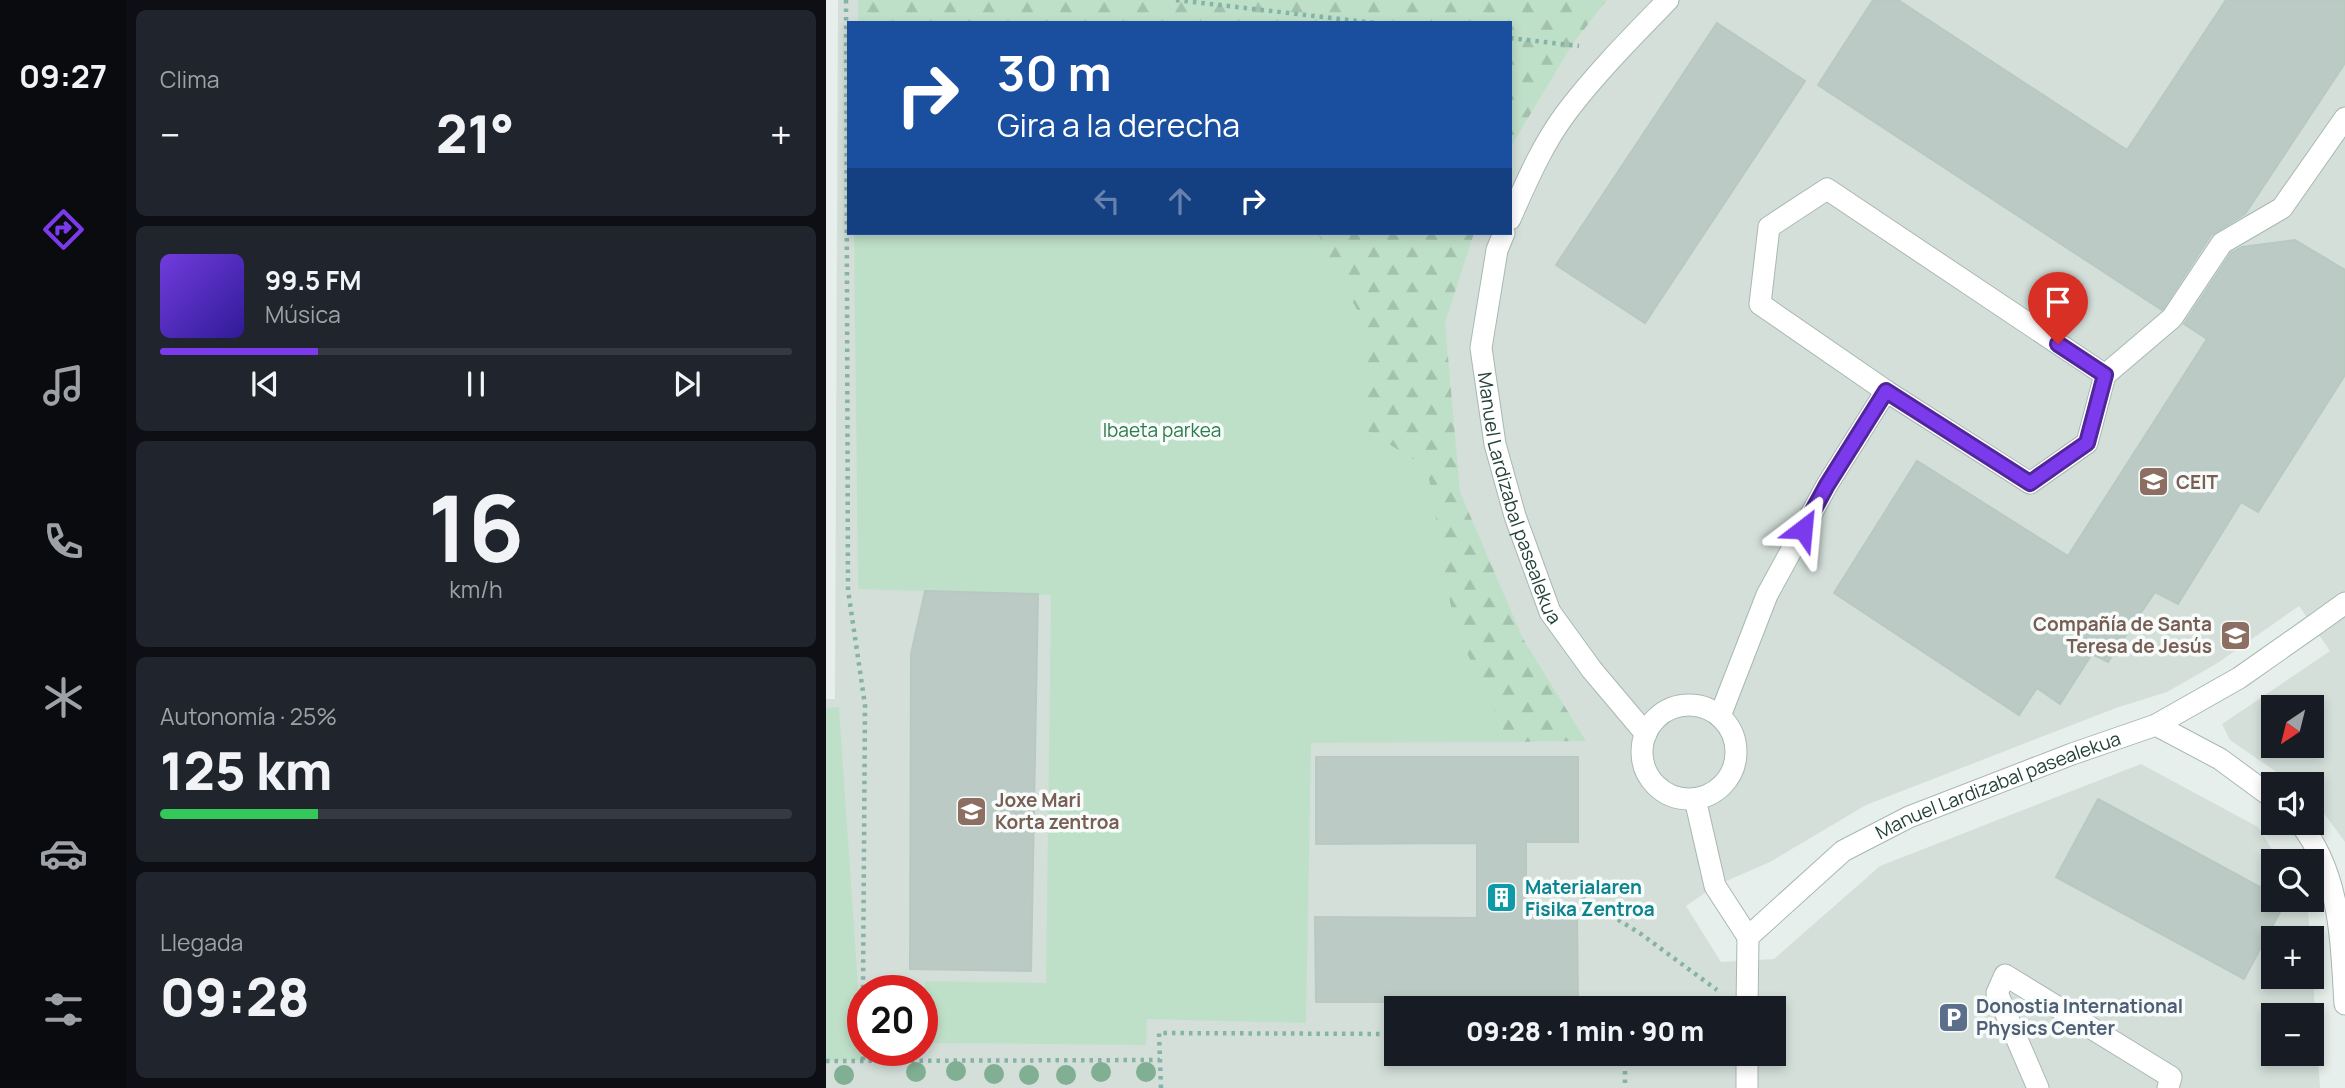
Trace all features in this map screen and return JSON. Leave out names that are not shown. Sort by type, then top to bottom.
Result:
[{"type":"street","points":[[1512,215],[1531,173],[1565,115],[1618,51],[1668,0]]},
{"type":"street","points":[[2105,375],[1827,189],[1769,227],[1760,304],[1886,391],[2030,483],[2087,443],[2105,375],[2172,318],[2222,243],[2282,208],[2345,118]]},
{"type":"street","name":"Manuel Lardizabal pasealekua","points":[[1503,235],[1497,250],[1481,348],[1495,444],[1515,516],[1550,612],[1592,670],[1646,734]]},
{"type":"street","points":[[1720,716],[1767,595],[1827,485],[1886,391]]},
{"type":"street","name":"Manuel Lardizabal pasealekua","points":[[1748,937],[1843,851],[1909,817],[2156,724],[2239,678],[2345,603]]},
{"type":"street","points":[[1677,706],[1706,708],[1720,716],[1734,736],[1737,752],[1733,771],[1724,785],[1711,795],[1695,799],[1680,799],[1665,793],[1653,782],[1645,768],[1642,750],[1651,725],[1662,713],[1677,706]]},
{"type":"street","points":[[2156,724],[2220,759],[2261,789]]},
{"type":"street","points":[[1695,799],[1715,886],[1748,937],[1748,996]]},
{"type":"street","points":[[2310,835],[2331,881],[2341,930],[2345,1004]]},
{"type":"street","points":[[2038,1088],[1997,993],[2005,975],[2156,1066],[2171,1077],[2168,1088]]},
{"type":"street","points":[[1747,1066],[1747,1088]]},
{"type":"path","points":[[846,0],[848,590],[865,705],[863,975]]},
{"type":"path","points":[[1176,0],[1358,21]]},
{"type":"path","points":[[1512,38],[1572,45]]},
{"type":"path","points":[[1527,879],[1568,888],[1641,934],[1720,993]]},
{"type":"path","points":[[1161,1088],[1159,1033],[1384,1034]]},
{"type":"path","points":[[826,1061],[847,1060]]},
{"type":"path","points":[[938,1060],[1160,1060]]},
{"type":"path","points":[[1625,1066],[1625,1084]]},
{"type":"shaded area","points":[[838,0],[1176,0],[1358,21],[847,21],[847,235],[1512,235],[1512,38],[1572,45],[1607,0],[2345,0],[2345,842],[2324,813],[2324,772],[2277,772],[2230,740],[2222,724],[2261,698],[2261,758],[2324,758],[2324,695],[2265,695],[2330,651],[2299,606],[2216,664],[2167,692],[2116,708],[1866,805],[1770,862],[1715,886],[1686,906],[1721,962],[1774,959],[1880,866],[2141,764],[2258,827],[2272,849],[2261,849],[2261,912],[2308,912],[2309,926],[2261,926],[2261,989],[2314,989],[2315,1003],[2261,1003],[2261,1066],[2319,1066],[2320,1088],[826,1088],[826,699],[835,699]]},
{"type":"green space","points":[[858,0],[1607,0],[1572,45],[1512,145],[1512,21],[858,21]]},
{"type":"green space","name":"Ibaeta parkea","points":[[854,235],[1319,235],[1330,263],[1361,317],[1361,427],[1427,468],[1454,626],[1509,742],[1311,743],[1306,1023],[1147,1019],[1146,1045],[938,1043],[938,981],[1046,983],[1051,595],[858,589]]},
{"type":"green space","points":[[1319,235],[1473,235],[1445,323],[1460,492],[1523,639],[1586,741],[1509,742],[1454,626],[1427,468],[1361,427],[1361,317],[1330,263]]},
{"type":"green space","points":[[839,707],[857,975],[847,975],[847,1060],[826,1061],[826,708]]},
{"type":"building","points":[[1873,0],[1898,0],[2127,150],[2226,0],[2345,0],[2345,63],[2245,214],[2211,235],[2162,310],[1818,85]]},
{"type":"building","points":[[1717,23],[1805,81],[1645,323],[1556,265]]},
{"type":"building","name":"CEIT","points":[[2295,240],[2345,270],[2345,375],[2258,512],[2241,502],[2178,604],[2155,592],[2108,662],[2092,654],[2060,704],[2037,688],[2019,715],[1834,593],[1917,461],[2068,556],[2207,339],[2184,324],[2231,253],[2242,247]]},
{"type":"building","name":"Joxe Mari Korta zentroa","points":[[925,591],[1038,594],[1031,971],[910,969],[911,654]]},
{"type":"building","name":"Materialaren Fisika Zentroa","points":[[1316,757],[1578,757],[1578,842],[1526,842],[1526,918],[1577,918],[1578,996],[1384,996],[1384,1002],[1316,1002],[1315,917],[1477,918],[1477,843],[1316,844]]},
{"type":"building","points":[[2098,799],[2261,887],[2261,912],[2280,912],[2273,926],[2261,926],[2261,947],[2244,979],[2056,877]]},
{"type":"place","name":"CEIT","points":[[2153,482]]},
{"type":"place","name":"Compañía de Santa Teresa de Jesús","points":[[2235,635]]},
{"type":"place","name":"Joxe Mari Korta zentroa","points":[[972,811]]},
{"type":"place","name":"Materialaren Fisika Zentroa","points":[[1502,898]]},
{"type":"place","name":"Donostia International Physics Center","points":[[1953,1017]]},
{"type":"route","points":[[1803,529],[1827,485],[1886,391],[2030,483],[2087,443],[2105,375],[2058,344]]}]
